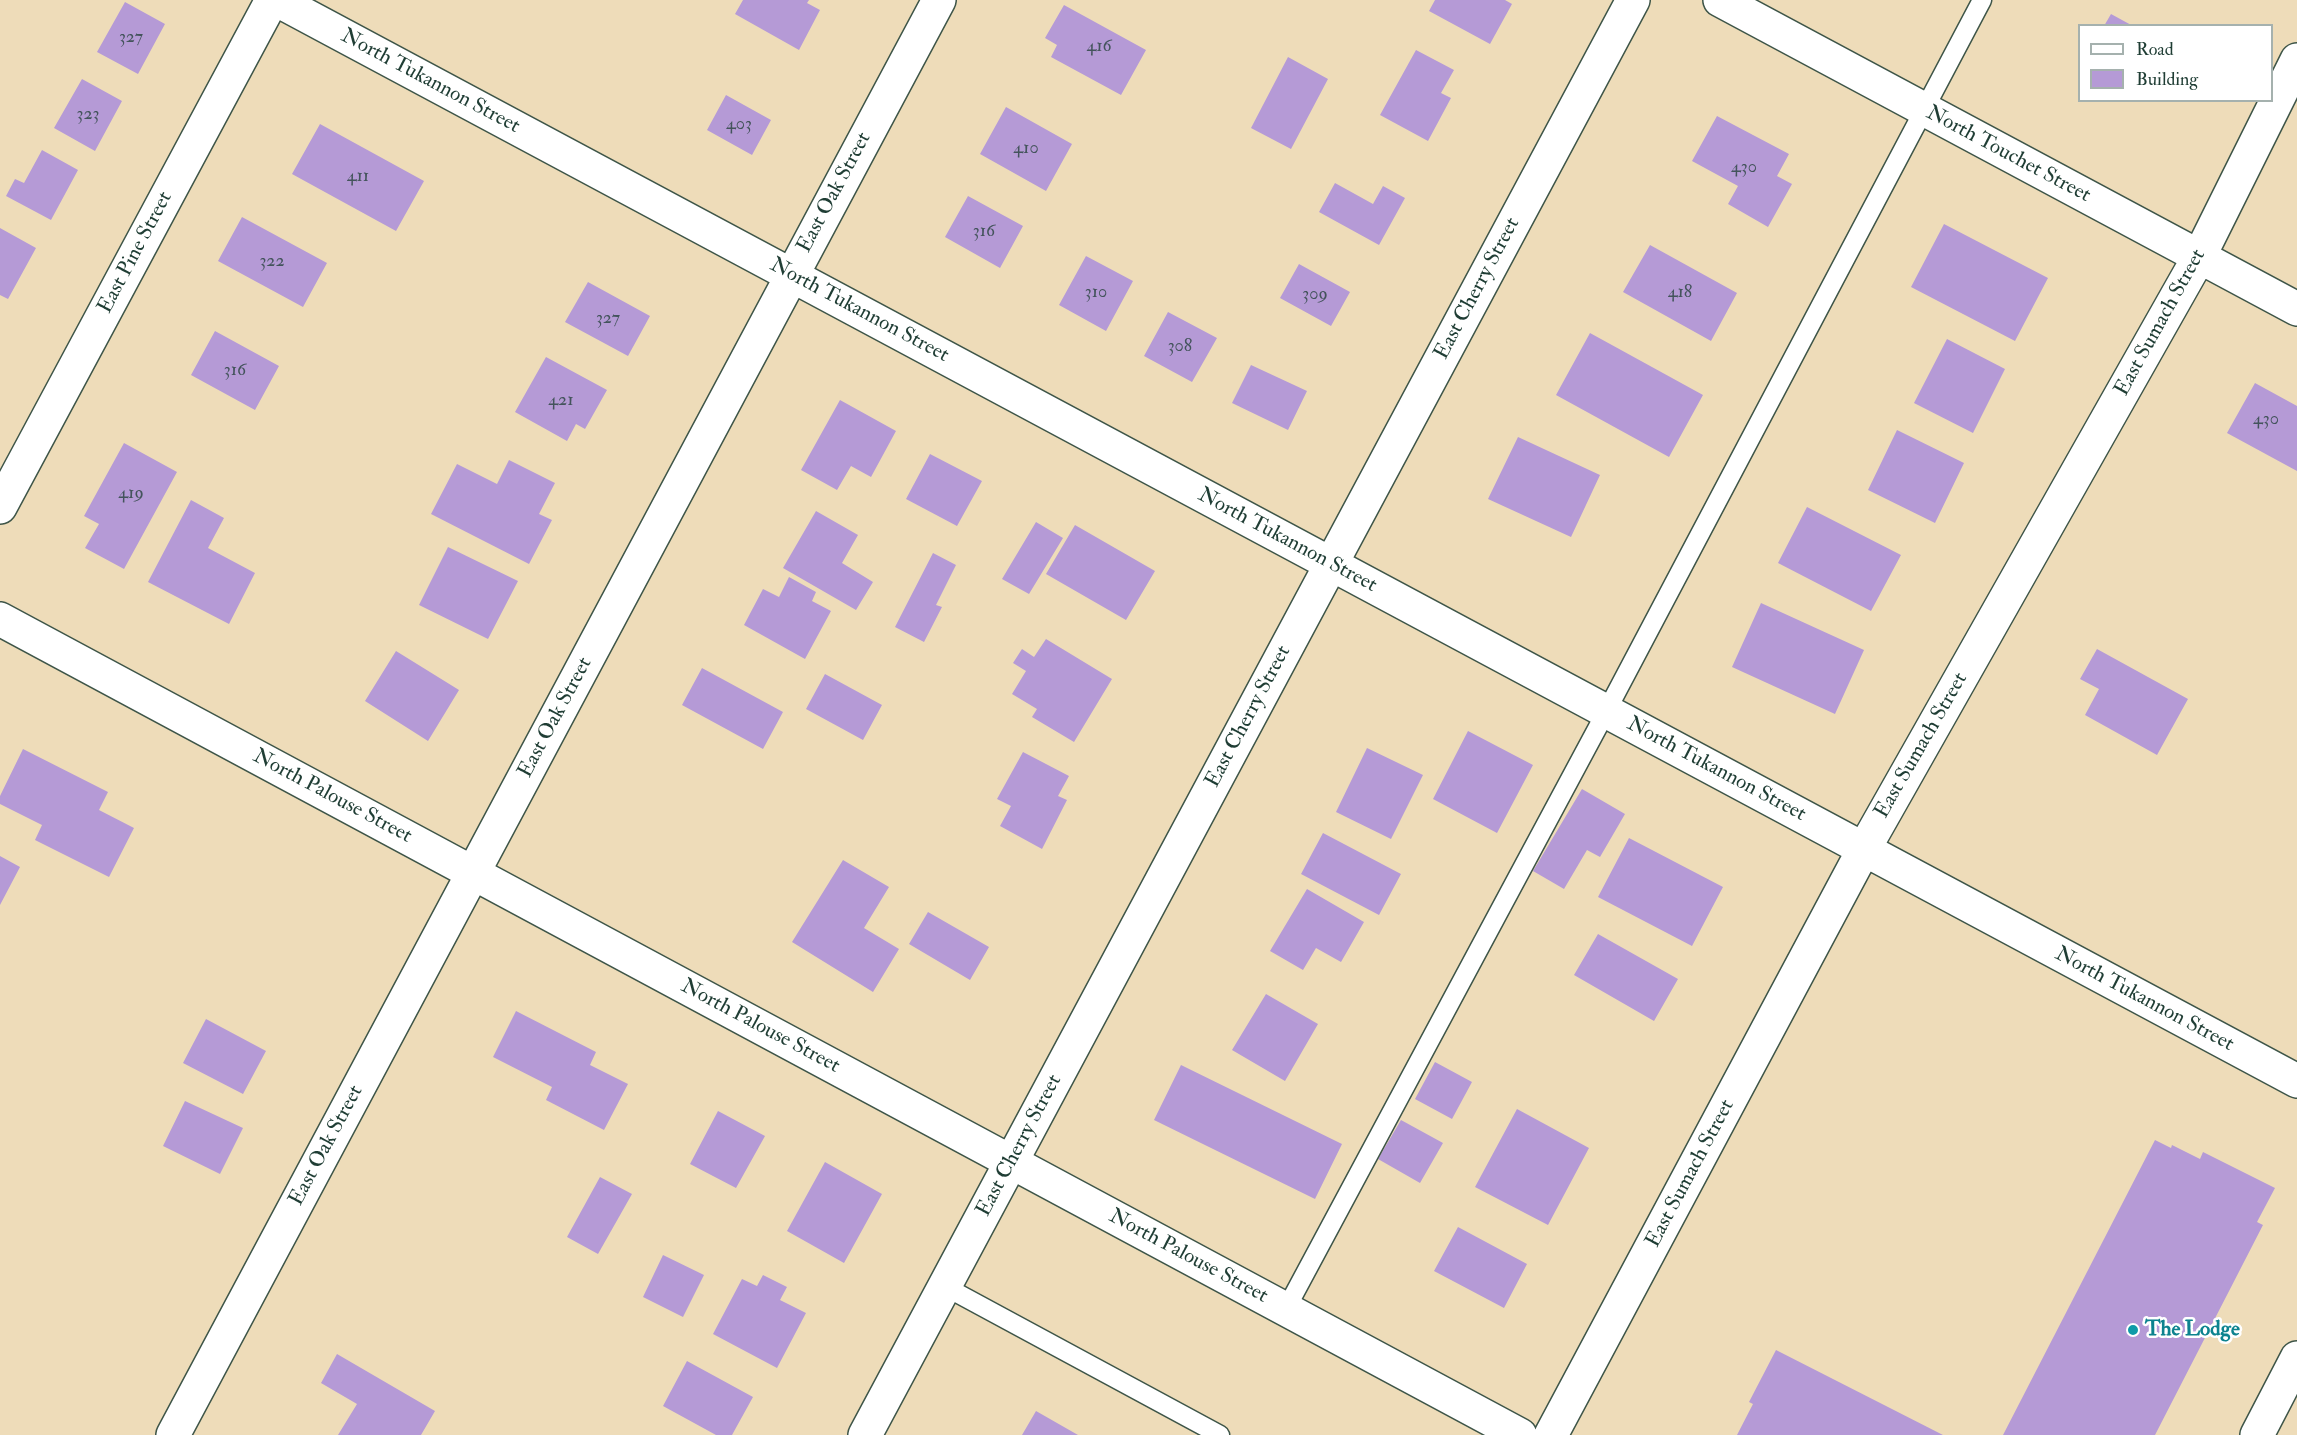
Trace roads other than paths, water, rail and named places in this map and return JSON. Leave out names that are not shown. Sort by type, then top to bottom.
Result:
[{"type":"street","name":"East Pine Street","points":[[0,507],[272,0]]},
{"type":"street","name":"North Tukannon Street","points":[[277,0],[2297,1081]]},
{"type":"street","name":"East Oak Street","points":[[173,1435],[939,0]]},
{"type":"street","name":"East Cherry Street","points":[[865,1435],[1633,0]]},
{"type":"street","name":"North Touchet Street","points":[[1720,0],[2297,309]]},
{"type":"street","name":"East Sumach Street","points":[[1551,1435],[1863,849],[2199,257],[2297,60]]},
{"type":"street","name":"North Palouse Street","points":[[0,619],[1520,1435]]},
{"type":"street","points":[[2257,1435],[2297,1358]]},
{"type":"lane","points":[[1286,1309],[1606,712],[1982,0]]},
{"type":"lane","points":[[945,1286],[1220,1435]]},
{"type":"place","name":"The Lodge","points":[[2133,1330]]}]
